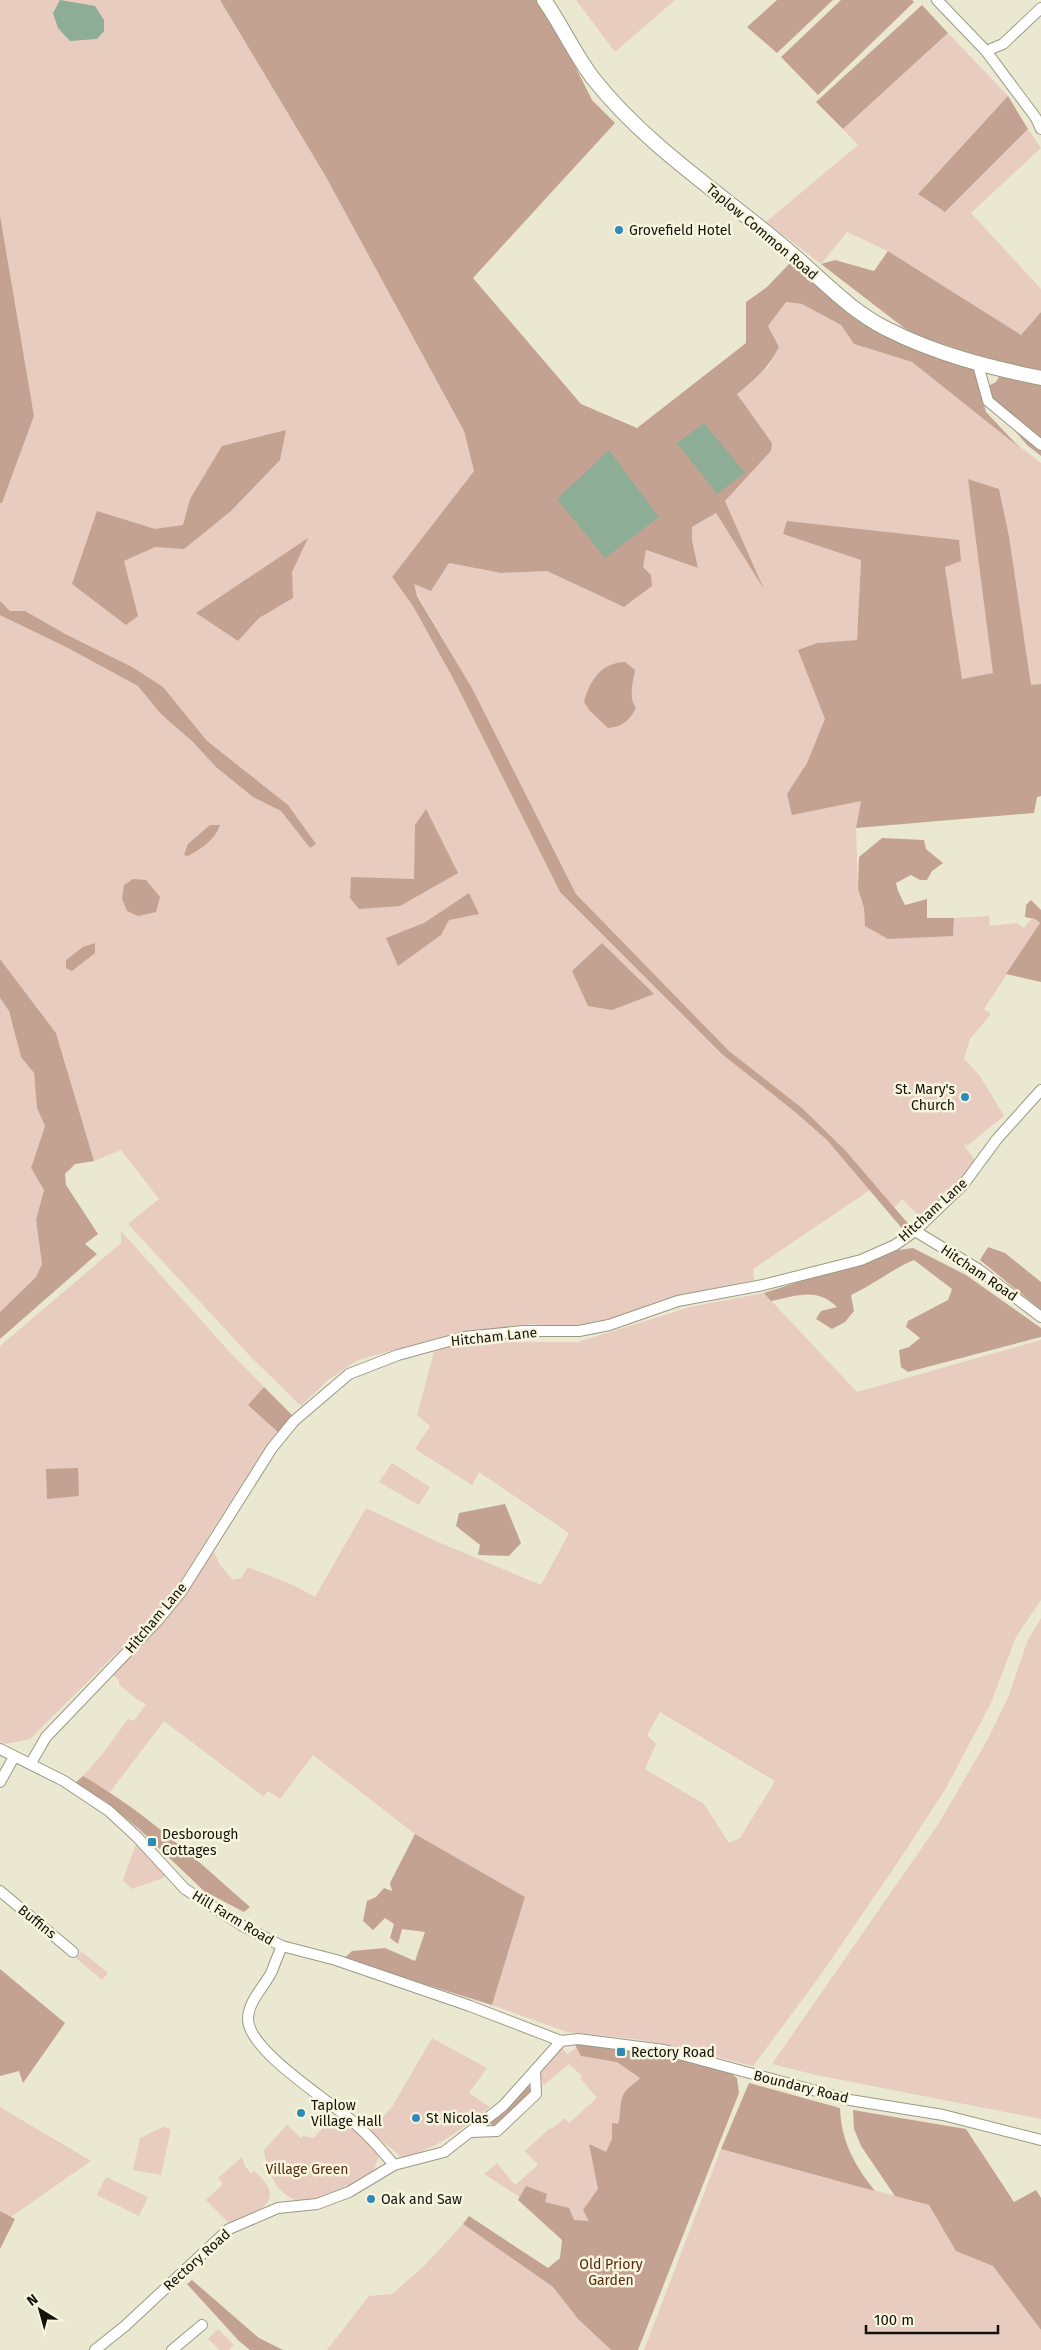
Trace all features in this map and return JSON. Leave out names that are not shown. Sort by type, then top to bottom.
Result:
[{"type":"street","name":"Taplow Common Road","points":[[544,0],[591,76],[636,125],[672,158],[785,248],[835,295],[886,329],[930,349],[978,365],[1041,378]]},
{"type":"street","points":[[937,0],[999,67],[1036,118],[1041,129]]},
{"type":"street","points":[[986,51],[1003,44],[1041,8]]},
{"type":"street","points":[[999,67],[999,54],[1003,44]]},
{"type":"street","points":[[978,365],[988,401],[1041,445]]},
{"type":"street","name":"Hitcham Lane","points":[[31,1764],[46,1738],[158,1620],[181,1592],[272,1448],[294,1421],[348,1374],[398,1354],[464,1337],[524,1331],[579,1331],[609,1326],[678,1301],[763,1285],[861,1260],[895,1245],[915,1231],[963,1185],[997,1139],[1041,1090]]},
{"type":"street","name":"Hitcham Road","points":[[915,1231],[978,1269],[1041,1317]]},
{"type":"street","name":"Hill Farm Road","points":[[0,1749],[64,1781],[108,1811],[137,1837],[192,1894],[243,1926],[282,1946],[336,1960],[470,2006],[561,2041]]},
{"type":"street","points":[[0,1782],[14,1757]]},
{"type":"street","name":"Buffins","points":[[0,1891],[73,1952]]},
{"type":"street","points":[[282,1946],[271,1972],[252,2003],[248,2018],[251,2031],[261,2046],[294,2076],[347,2117],[394,2164]]},
{"type":"street","name":"Boundary Road","points":[[561,2041],[578,2039],[664,2050],[850,2100],[943,2115],[1041,2140]]},
{"type":"street","name":"Rectory Road","points":[[95,2350],[125,2326],[228,2229],[278,2208],[317,2204],[349,2192],[394,2164],[444,2152],[503,2106],[561,2041]]},
{"type":"street","points":[[470,2132],[497,2131],[531,2101],[536,2094],[535,2070]]},
{"type":"street","points":[[172,2350],[202,2325]]},
{"type":"green space","points":[[0,0],[220,0],[326,177],[464,431],[474,471],[392,577],[413,606],[455,682],[560,892],[652,983],[827,1140],[870,1190],[753,1269],[754,1280],[675,1296],[617,1319],[570,1328],[532,1324],[459,1332],[358,1360],[328,1380],[301,1406],[250,1356],[128,1224],[159,1199],[121,1150],[94,1161],[56,1033],[0,959],[0,503],[2,503],[34,416],[0,215]]},
{"type":"green space","points":[[220,0],[542,0],[592,100],[615,123],[473,278],[581,404],[637,428],[746,343],[746,302],[767,287],[790,263],[902,345],[975,368],[986,412],[1019,447],[912,362],[854,344],[841,325],[802,304],[786,302],[768,326],[779,347],[775,355],[766,368],[737,394],[772,443],[771,451],[725,501],[764,589],[716,513],[692,527],[692,540],[698,568],[646,550],[643,567],[651,575],[652,586],[624,607],[547,571],[501,573],[449,563],[431,591],[414,584],[417,596],[472,688],[576,894],[729,1051],[802,1108],[845,1150],[911,1227],[905,1232],[827,1140],[794,1111],[723,1055],[560,892],[455,682],[413,606],[392,577],[474,471],[464,431],[326,177]]},
{"type":"green space","points":[[576,0],[675,0],[615,52]]},
{"type":"green space","points":[[777,0],[833,0],[777,53],[747,27]]},
{"type":"green space","points":[[841,0],[912,0],[914,2],[818,95],[781,57]]},
{"type":"green space","points":[[922,5],[948,33],[843,129],[816,102]]},
{"type":"green space","points":[[948,33],[1008,96],[918,194],[945,212],[1028,129],[1041,148],[971,213],[1041,289],[1041,312],[1021,335],[888,251],[847,232],[821,264],[766,222],[858,145],[843,129]]},
{"type":"green space","points":[[1008,96],[1028,129],[945,212],[918,194]]},
{"type":"green space","points":[[0,215],[34,416],[2,503],[0,503]]},
{"type":"green space","points":[[888,251],[1021,335],[1041,312],[1041,376],[912,334],[821,264],[835,260],[874,271]]},
{"type":"green space","points":[[785,302],[802,304],[841,325],[854,344],[912,362],[1041,463],[1041,684],[1031,685],[1009,536],[999,489],[968,479],[994,673],[962,680],[945,567],[784,534],[861,559],[857,640],[817,643],[799,650],[826,719],[807,763],[787,794],[861,801],[856,828],[858,889],[864,908],[865,926],[953,936],[954,918],[989,916],[990,926],[1017,923],[1024,928],[1031,919],[1035,919],[1040,924],[984,1009],[991,1014],[970,1039],[964,1059],[980,1076],[1004,1116],[967,1146],[962,1142],[976,1162],[962,1184],[924,1221],[902,1199],[894,1208],[845,1150],[802,1108],[729,1051],[576,894],[472,688],[414,589],[414,583],[431,591],[449,563],[501,573],[547,571],[624,607],[637,598],[645,550],[698,568],[692,540],[692,527],[716,513],[762,584],[725,501],[771,451],[772,443],[737,394],[769,366],[779,347],[768,326]]},
{"type":"green space","points":[[1000,375],[1041,384],[1041,456],[1027,445],[990,401],[986,387],[996,382]]},
{"type":"green space","points":[[286,430],[280,460],[231,511],[184,549],[155,547],[124,561],[138,616],[126,625],[72,584],[97,511],[155,529],[183,525],[190,499],[222,446]]},
{"type":"green space","points":[[968,479],[999,489],[1009,536],[1031,685],[1041,684],[1041,796],[1037,797],[1034,813],[856,828],[861,801],[792,815],[787,794],[807,763],[825,719],[798,650],[817,643],[857,640],[861,560],[783,534],[787,521],[959,540],[961,561],[945,567],[962,679],[993,673]]},
{"type":"green space","points":[[308,538],[292,572],[293,598],[259,618],[238,641],[196,613]]},
{"type":"green space","points":[[0,601],[10,611],[25,611],[67,635],[132,667],[163,687],[207,741],[288,805],[316,844],[310,848],[281,811],[253,797],[216,767],[193,742],[161,714],[138,686],[68,648],[0,615]]},
{"type":"green space","points":[[625,662],[635,670],[632,700],[636,708],[625,722],[608,728],[590,711],[584,702],[593,680],[603,669]]},
{"type":"green space","points":[[426,809],[458,873],[400,906],[359,909],[350,898],[351,877],[414,879],[415,825]]},
{"type":"green space","points":[[210,825],[220,825],[211,840],[188,856],[184,855],[188,844]]},
{"type":"green space","points":[[882,838],[924,840],[926,849],[943,863],[932,871],[927,880],[920,880],[911,875],[896,883],[905,905],[927,899],[927,918],[954,918],[953,936],[888,939],[865,926],[864,908],[858,889],[859,857]]},
{"type":"green space","points":[[133,879],[146,880],[160,897],[156,912],[138,916],[127,911],[122,899],[124,885]]},
{"type":"green space","points":[[469,893],[479,914],[449,920],[441,935],[398,966],[386,938],[424,923]]},
{"type":"green space","points":[[1031,900],[1041,910],[1041,982],[1006,974],[1040,923],[1035,919],[1025,917],[1026,905]]},
{"type":"green space","points":[[95,943],[95,953],[72,971],[66,968],[66,960],[83,947]]},
{"type":"green space","points":[[602,943],[654,994],[612,1010],[588,1006],[572,971]]},
{"type":"green space","points":[[0,959],[56,1033],[94,1161],[75,1164],[65,1174],[66,1185],[98,1234],[85,1244],[97,1254],[0,1339],[0,1312],[36,1277],[42,1264],[36,1220],[44,1190],[31,1168],[45,1126],[37,1108],[34,1073],[21,1057],[9,1011],[0,998]]},
{"type":"green space","points":[[0,998],[9,1011],[21,1057],[34,1073],[37,1108],[45,1126],[31,1168],[44,1190],[36,1220],[42,1264],[36,1277],[0,1312]]},
{"type":"green space","points":[[121,1231],[226,1348],[264,1387],[248,1405],[280,1434],[255,1463],[174,1591],[156,1614],[30,1739],[5,1744],[0,1742],[0,1346],[121,1243]]},
{"type":"green space","points":[[988,1247],[1005,1253],[1041,1282],[1041,1310],[980,1260]]},
{"type":"green space","points":[[913,1248],[966,1275],[1041,1328],[1041,1337],[908,1372],[901,1367],[899,1350],[909,1347],[920,1338],[906,1327],[908,1321],[948,1300],[952,1289],[914,1260],[851,1295],[854,1311],[845,1322],[832,1329],[816,1319],[821,1311],[837,1307],[829,1301],[814,1295],[798,1295],[771,1301],[764,1293],[898,1250]]},
{"type":"green space","points":[[764,1293],[857,1392],[1041,1340],[1041,1600],[1016,1637],[991,1703],[946,1788],[817,1980],[753,2066],[668,2045],[635,2039],[567,2032],[492,2005],[525,1897],[415,1834],[313,1755],[280,1799],[268,1791],[263,1796],[164,1721],[110,1792],[83,1776],[104,1752],[128,1719],[134,1721],[146,1704],[119,1685],[119,1680],[112,1674],[214,1552],[220,1565],[233,1580],[241,1578],[248,1567],[295,1586],[315,1597],[366,1508],[438,1542],[541,1585],[569,1533],[479,1472],[472,1485],[415,1449],[430,1426],[417,1415],[434,1352],[464,1342],[578,1342],[690,1307]],"holes":[[[660,1712],[775,1781],[740,1838],[729,1843],[704,1804],[645,1769],[656,1744],[647,1735]]]},
{"type":"green space","points":[[264,1387],[293,1416],[280,1434],[248,1405]]},
{"type":"green space","points":[[392,1463],[430,1487],[419,1505],[379,1482]]},
{"type":"green space","points":[[78,1468],[79,1496],[47,1499],[46,1469]]},
{"type":"green space","points":[[505,1504],[521,1543],[509,1556],[478,1555],[480,1545],[456,1526],[459,1513]]},
{"type":"green space","points":[[1041,1618],[1041,2119],[816,2075],[772,2064],[939,1823],[988,1739],[1009,1695],[1027,1642]]},
{"type":"green space","points":[[83,1776],[149,1820],[250,1907],[244,1912],[204,1891],[139,1829],[105,1801],[74,1784]]},
{"type":"green space","points":[[415,1834],[525,1897],[492,2005],[343,1959],[352,1951],[385,1948],[415,1961],[425,1932],[402,1929],[398,1944],[390,1938],[394,1924],[385,1918],[373,1930],[363,1921],[367,1901],[376,1897],[384,1888],[392,1891],[390,1883]]},
{"type":"green space","points":[[136,1844],[165,1875],[163,1878],[132,1889],[123,1880]]},
{"type":"green space","points":[[82,1952],[108,1973],[102,1980],[76,1958]]},
{"type":"green space","points":[[0,1969],[65,2023],[23,2083],[19,2071],[0,2076]]},
{"type":"green space","points":[[432,2038],[487,2068],[469,2093],[490,2107],[459,2131],[439,2143],[403,2158],[370,2131],[392,2107]]},
{"type":"green space","name":"Old Priory Garden","points":[[573,2041],[678,2054],[729,2072],[737,2078],[739,2093],[638,2350],[611,2350],[578,2319],[553,2287],[463,2224],[469,2216],[548,2268],[560,2258],[562,2240],[518,2200],[526,2186],[547,2194],[545,2202],[569,2208],[574,2220],[589,2221],[583,2210],[598,2189],[589,2144],[606,2152],[612,2139],[612,2123],[618,2124],[623,2096],[626,2090],[640,2078],[617,2062],[581,2056]]},
{"type":"green space","points":[[581,2045],[648,2052],[621,2173],[582,2237],[484,2174],[497,2163],[515,2185],[538,2165],[525,2151],[550,2128],[552,2129],[565,2118],[569,2123],[597,2098],[580,2078],[582,2076],[569,2064],[544,2085],[538,2074],[542,2058],[561,2046],[567,2054]]},
{"type":"green space","points":[[749,2083],[840,2108],[843,2131],[850,2152],[861,2172],[875,2191],[721,2149]]},
{"type":"green space","points":[[525,2084],[533,2089],[497,2124],[492,2126],[489,2120]]},
{"type":"green space","points":[[0,2107],[91,2161],[11,2217],[0,2211]]},
{"type":"green space","points":[[853,2110],[966,2129],[1014,2202],[1036,2190],[1041,2198],[1041,2330],[993,2266],[956,2251],[929,2205],[895,2196],[861,2146],[854,2129]]},
{"type":"green space","name":"Village Green","points":[[335,2114],[375,2148],[379,2156],[375,2168],[368,2176],[329,2197],[310,2202],[294,2200],[280,2190],[275,2183],[267,2167],[264,2150],[287,2125],[301,2138],[303,2136],[314,2138]]},
{"type":"green space","points":[[163,2127],[171,2129],[161,2175],[133,2170],[140,2138]]},
{"type":"green space","points":[[721,2149],[929,2205],[956,2250],[993,2266],[1041,2330],[1041,2350],[644,2350]]},
{"type":"green space","name":"Village Green","points":[[242,2157],[245,2166],[251,2173],[254,2171],[264,2181],[269,2190],[269,2198],[266,2204],[259,2210],[232,2226],[206,2200],[223,2184],[218,2178]]},
{"type":"green space","points":[[106,2177],[148,2197],[139,2216],[97,2195]]},
{"type":"green space","points":[[0,2211],[15,2219],[0,2249]]},
{"type":"green space","points":[[463,2224],[553,2287],[578,2319],[611,2350],[327,2350],[369,2296],[392,2294],[423,2267]]},
{"type":"green space","points":[[192,2280],[259,2338],[283,2350],[250,2350],[239,2341],[187,2284]]},
{"type":"green space","points":[[218,2329],[234,2345],[229,2350],[220,2350],[208,2339]]},
{"type":"shaded area","points":[[60,0],[95,6],[104,20],[104,31],[97,39],[70,41],[58,28],[53,13]]},
{"type":"shaded area","points":[[704,423],[745,473],[717,494],[677,443]]},
{"type":"shaded area","points":[[609,450],[659,517],[605,558],[557,499]]},
{"type":"place","name":"Grovefield Hotel","points":[[619,230]]},
{"type":"place","name":"St. Mary's Church","points":[[965,1097]]},
{"type":"place","name":"Desborough Cottages","points":[[152,1842]]},
{"type":"place","name":"Rectory Road","points":[[621,2052]]},
{"type":"place","name":"Taplow Village Hall","points":[[301,2113]]},
{"type":"place","name":"St Nicolas","points":[[416,2118]]},
{"type":"place","name":"Oak and Saw","points":[[371,2199]]}]
